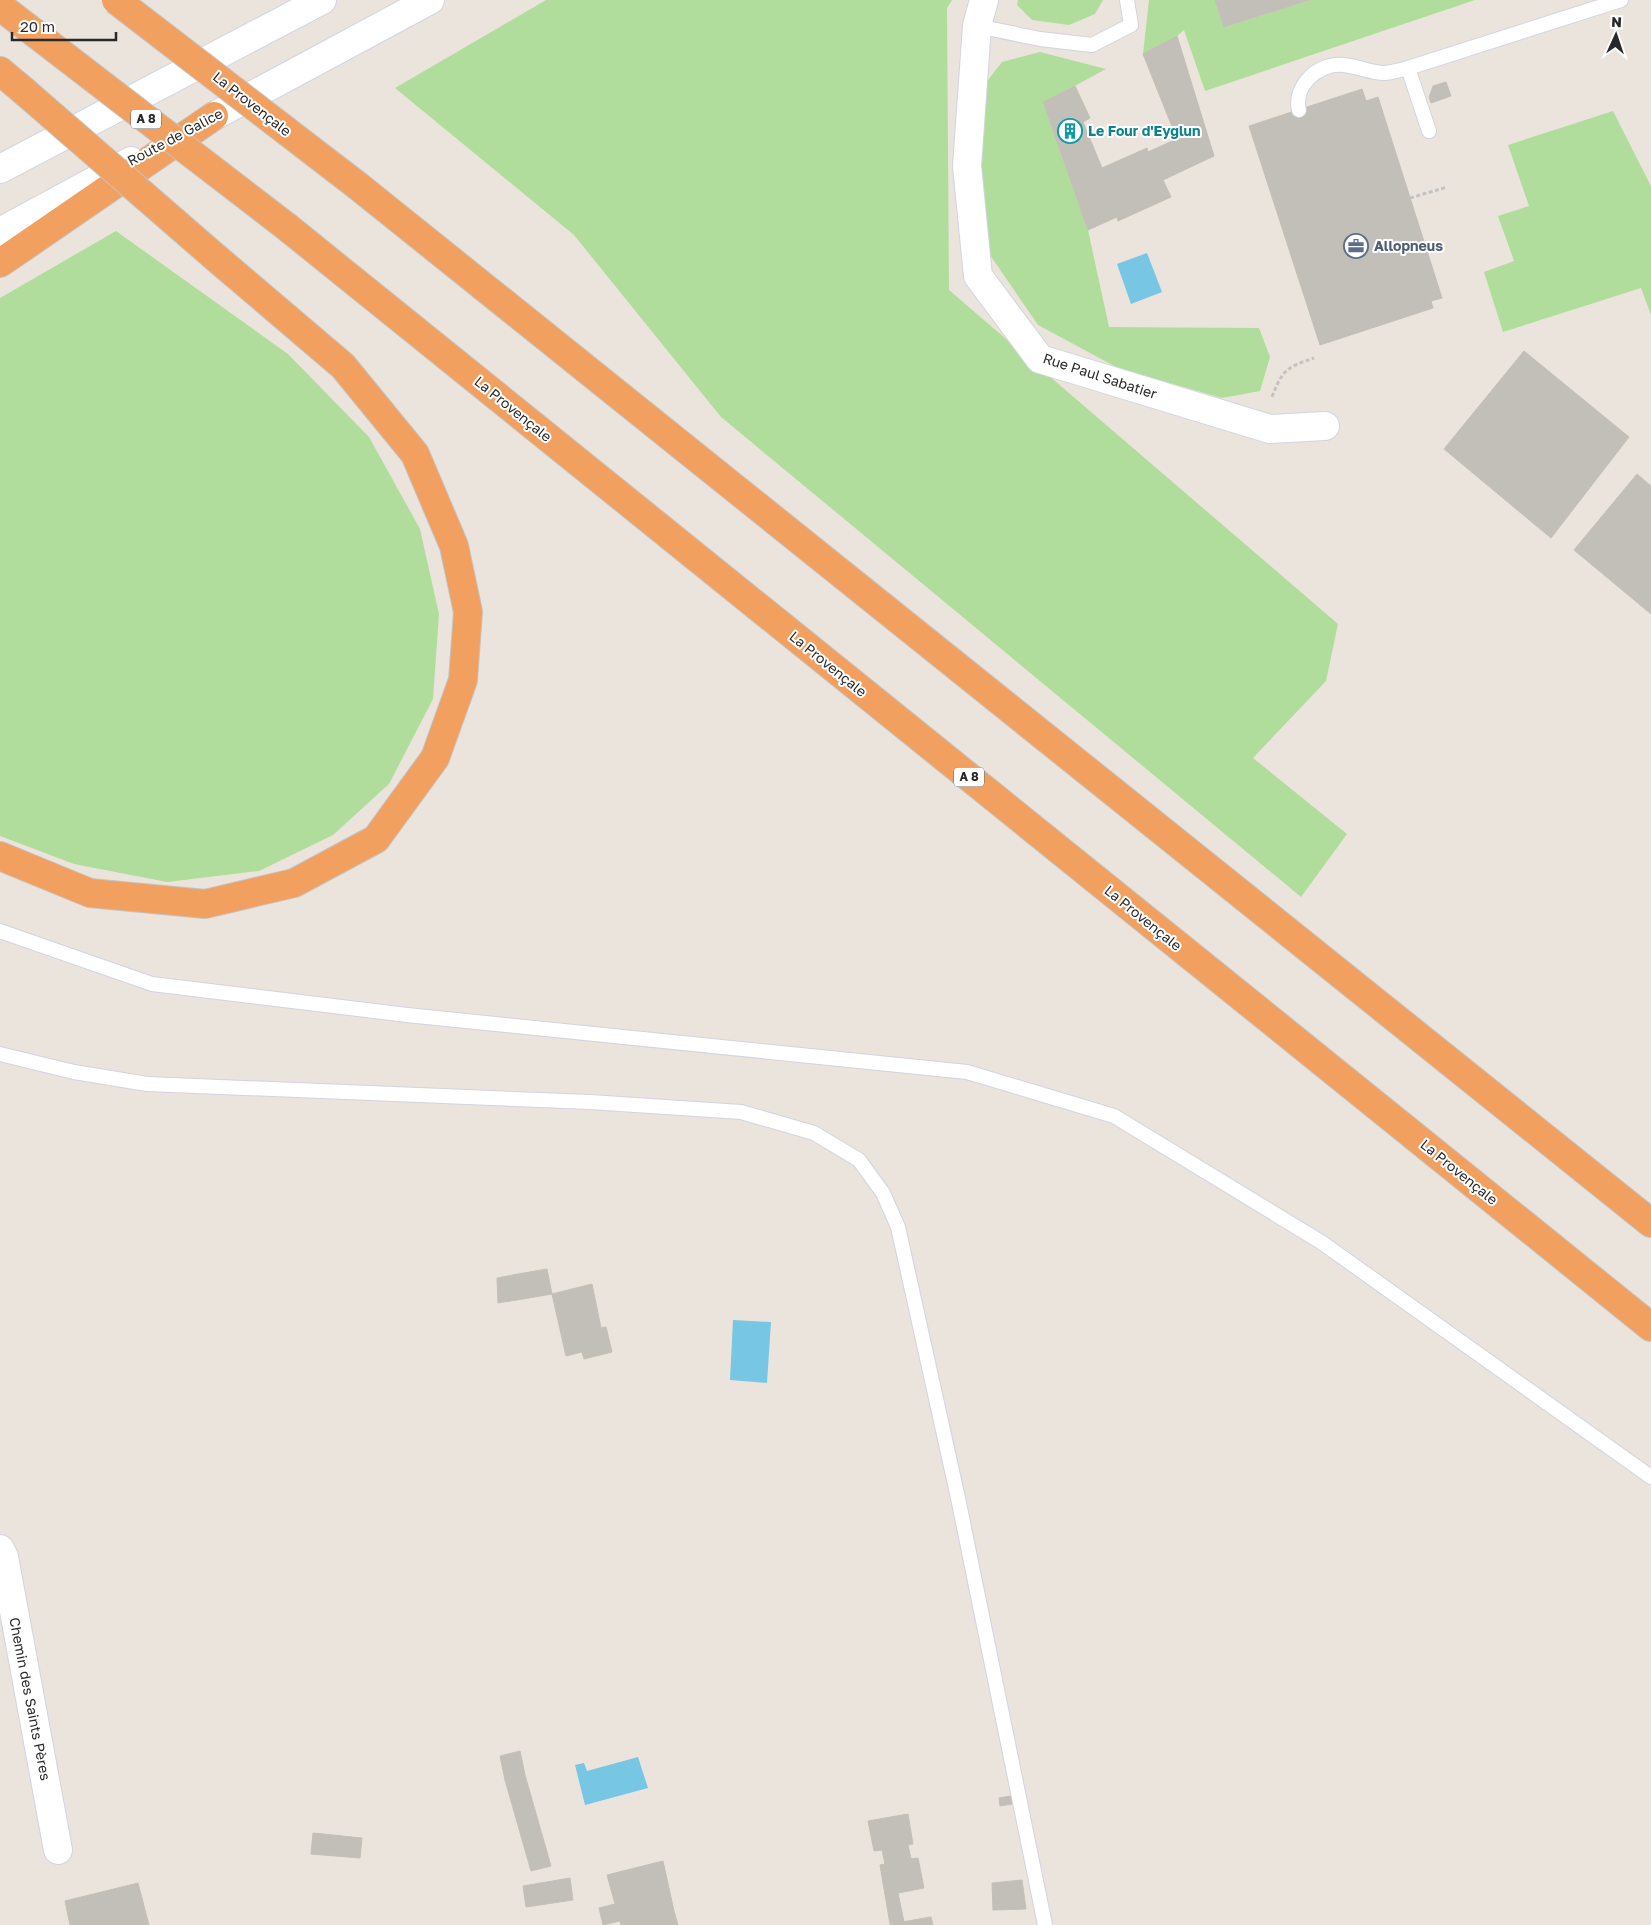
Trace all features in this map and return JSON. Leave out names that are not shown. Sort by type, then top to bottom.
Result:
[{"type":"highway","name":"La Provençale","points":[[116,0],[358,186],[1651,1223]]},
{"type":"highway","name":"La Provençale","points":[[3,9],[287,227],[1651,1328]]},
{"type":"highway","points":[[0,70],[342,366],[415,454],[454,546],[468,612],[463,680],[435,758],[376,839],[294,883],[205,904],[90,893],[0,856]]},
{"type":"highway","points":[[0,262],[214,116]]},
{"type":"street","points":[[0,169],[322,0]]},
{"type":"street","name":"Route de Galice","points":[[0,232],[430,0]]},
{"type":"street","name":"Rue Paul Sabatier","points":[[984,0],[976,26],[967,166],[978,276],[1040,359],[1270,429],[1325,426]]},
{"type":"street","name":"Chemin des Saints Pères","points":[[0,1549],[4,1557],[58,1850]]},
{"type":"lane","points":[[976,26],[1040,39],[1092,45],[1131,25],[1126,0]]},
{"type":"lane","points":[[1299,110],[1296,100],[1303,85],[1318,70],[1342,64],[1365,71],[1387,73],[1621,0]]},
{"type":"lane","points":[[1408,68],[1429,131]]},
{"type":"lane","points":[[0,931],[152,984],[407,1015],[966,1072],[1114,1116],[1321,1242],[1651,1477]]},
{"type":"lane","points":[[0,1054],[74,1072],[147,1084],[580,1101],[741,1112],[814,1133],[859,1160],[884,1193],[898,1228],[958,1498],[1044,1925]]},
{"type":"path","points":[[1410,198],[1447,187]]},
{"type":"path","points":[[1260,426],[1278,379],[1292,365],[1314,358]]},
{"type":"green space","points":[[546,0],[952,0],[947,8],[949,290],[1338,624],[1326,681],[1253,758],[1347,834],[1301,897],[721,417],[574,235],[395,88]]},
{"type":"green space","points":[[1018,0],[1103,0],[1095,14],[1069,25],[1032,20],[1017,5]]},
{"type":"green space","points":[[1149,0],[1215,0],[1225,27],[1309,0],[1475,0],[1205,91],[1184,30],[1177,36],[1143,54]]},
{"type":"green space","points":[[1040,52],[1106,69],[1043,103],[1088,230],[1109,327],[1259,328],[1270,357],[1260,391],[1222,398],[1118,368],[1038,325],[990,255],[979,155],[984,85],[1002,62]]},
{"type":"green space","points":[[1613,111],[1651,186],[1651,315],[1641,288],[1503,332],[1484,272],[1514,261],[1498,216],[1529,206],[1508,145]]},
{"type":"green space","points":[[116,231],[288,354],[369,437],[420,529],[439,614],[433,699],[389,784],[333,835],[259,871],[167,882],[74,864],[0,836],[0,298]]},
{"type":"water","points":[[1147,253],[1162,292],[1131,304],[1117,264]]},
{"type":"water","points":[[733,1320],[771,1322],[767,1383],[730,1380]]},
{"type":"water","points":[[638,1757],[648,1788],[585,1805],[575,1765],[584,1763],[587,1771]]},
{"type":"building","points":[[1215,0],[1309,0],[1224,27]]},
{"type":"building","name":"Le Four d'Eyglun","points":[[1177,36],[1214,156],[1163,180],[1171,197],[1118,221],[1117,217],[1088,230],[1043,102],[1075,86],[1090,118],[1083,122],[1102,168],[1147,148],[1148,152],[1177,139],[1143,54]]},
{"type":"building","points":[[1446,82],[1451,96],[1431,103],[1429,97],[1433,86]]},
{"type":"building","name":"Allopneus","points":[[1362,89],[1366,101],[1378,97],[1442,298],[1431,301],[1433,308],[1320,345],[1249,126]]},
{"type":"building","points":[[1524,351],[1629,437],[1551,538],[1444,449]]},
{"type":"building","points":[[1637,474],[1651,486],[1651,614],[1574,550]]},
{"type":"building","points":[[547,1269],[552,1294],[523,1299],[518,1274]]},
{"type":"building","points":[[518,1274],[523,1299],[498,1303],[497,1278]]},
{"type":"building","points":[[592,1284],[601,1328],[606,1327],[612,1352],[584,1359],[582,1352],[566,1356],[552,1294]]},
{"type":"building","points":[[520,1751],[525,1775],[505,1780],[500,1756]]},
{"type":"building","points":[[525,1775],[551,1866],[531,1871],[505,1780]]},
{"type":"building","points":[[1011,1796],[1012,1804],[1000,1806],[999,1798]]},
{"type":"building","points":[[908,1814],[913,1844],[908,1845],[911,1859],[918,1858],[924,1888],[898,1893],[904,1922],[890,1924],[880,1865],[885,1864],[882,1850],[874,1851],[868,1821]]},
{"type":"building","points":[[313,1833],[362,1838],[360,1858],[311,1854]]},
{"type":"building","points":[[663,1861],[674,1911],[625,1925],[621,1925],[620,1921],[603,1925],[599,1908],[615,1904],[607,1875]]},
{"type":"building","points":[[570,1878],[573,1900],[526,1907],[523,1886]]},
{"type":"building","points":[[1022,1880],[1026,1909],[993,1910],[992,1883]]},
{"type":"building","points":[[138,1883],[149,1925],[70,1925],[65,1901]]},
{"type":"building","points":[[674,1911],[678,1925],[625,1925]]},
{"type":"building","points":[[931,1917],[933,1925],[890,1924]]},
{"type":"place","name":"Le Four d'Eyglun","points":[[1070,131]]},
{"type":"place","name":"Allopneus","points":[[1356,246]]}]
